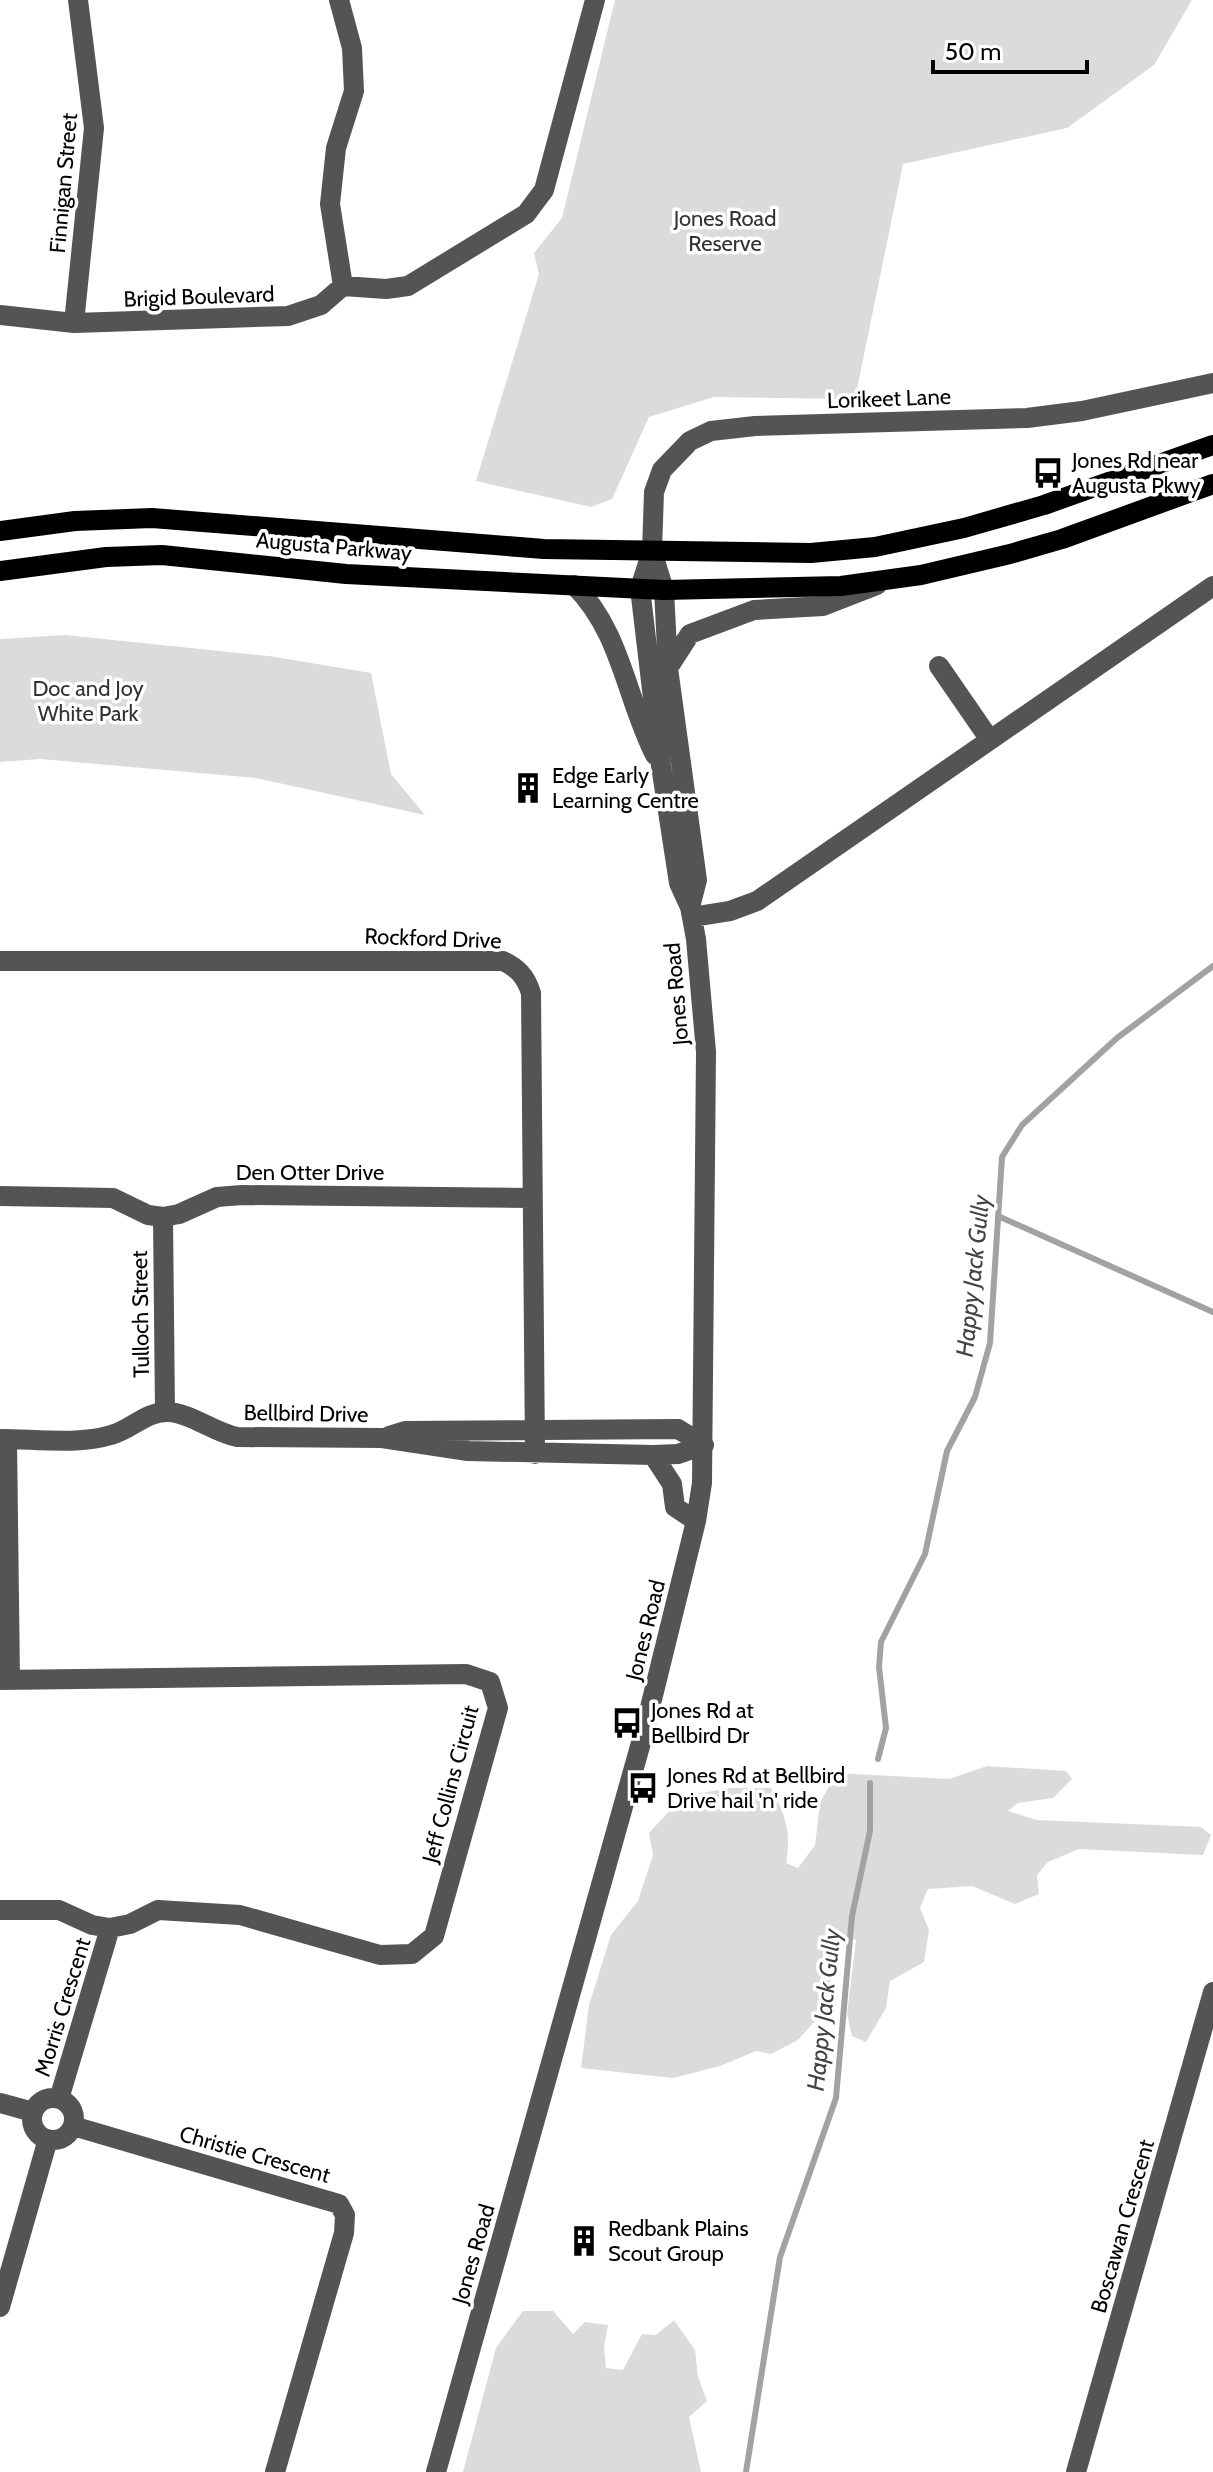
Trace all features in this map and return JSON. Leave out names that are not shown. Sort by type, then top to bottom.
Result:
[{"type":"main road","points":[[652,551],[811,553],[875,547],[964,528],[1030,509],[1213,445]]},
{"type":"main road","points":[[664,590],[785,589],[888,581],[1062,539],[1213,484]]},
{"type":"main road","name":"Augusta Parkway","points":[[0,531],[75,521],[152,518],[440,543],[652,551]]},
{"type":"main road","name":"Augusta Parkway","points":[[0,571],[106,557],[162,555],[346,574],[664,590]]},
{"type":"street","name":"Finnigan Street","points":[[74,323],[94,128],[78,0]]},
{"type":"street","points":[[339,0],[352,48],[354,91],[336,148],[330,204],[343,286],[386,289],[408,286],[526,214],[544,190],[595,0]]},
{"type":"street","name":"Brigid Boulevard","points":[[0,315],[74,323],[288,316],[321,305],[343,286]]},
{"type":"street","name":"Lorikeet Lane","points":[[652,551],[654,492],[662,470],[678,450],[711,431],[755,426],[1027,418],[1082,411],[1213,383]]},
{"type":"street","name":"Jones Road","points":[[436,2472],[640,1747],[696,1521],[704,1445],[701,1299],[706,1052],[691,912],[679,883],[661,766],[640,588],[652,551]]},
{"type":"street","name":"Jones Road","points":[[652,551],[664,590],[668,668],[697,880],[691,912]]},
{"type":"street","points":[[668,668],[690,634],[754,610],[823,606],[888,581]]},
{"type":"street","points":[[574,585],[602,617],[636,719],[661,766]]},
{"type":"street","name":"Jones Road","points":[[691,912],[730,911],[757,901],[1213,586]]},
{"type":"street","points":[[939,666],[990,740]]},
{"type":"street","name":"Rockford Drive","points":[[0,961],[503,961],[521,973],[531,993],[535,1454]]},
{"type":"street","name":"Den Otter Drive","points":[[163,1217],[179,1214],[217,1197],[242,1195],[532,1198]]},
{"type":"street","points":[[0,1196],[113,1198],[148,1215],[163,1217]]},
{"type":"street","name":"Tulloch Street","points":[[163,1217],[165,1411]]},
{"type":"street","points":[[5,1680],[3,1439],[112,1435],[151,1414],[165,1411]]},
{"type":"street","name":"Bellbird Drive","points":[[165,1411],[180,1414],[216,1433],[237,1437],[382,1438],[468,1451],[535,1454],[678,1454],[704,1445]]},
{"type":"street","name":"Bellbird Drive","points":[[382,1438],[405,1431],[678,1429],[704,1445]]},
{"type":"street","points":[[653,1455],[672,1484],[675,1507],[696,1521]]},
{"type":"street","name":"Jeff Collins Circuit","points":[[5,1680],[466,1674],[490,1682],[497,1697],[498,1708],[434,1936],[412,1954],[380,1955],[240,1915],[158,1910],[130,1924],[110,1928]]},
{"type":"street","points":[[0,1910],[59,1910],[92,1925],[110,1928]]},
{"type":"street","name":"Morris Crescent","points":[[59,2099],[110,1928]]},
{"type":"street","name":"Boscawan Crescent","points":[[1076,2472],[1213,1992]]},
{"type":"street","points":[[46,2099],[59,2099],[71,2106],[73,2126],[64,2137],[48,2139],[34,2128],[33,2112],[46,2099]]},
{"type":"street","points":[[0,2103],[33,2112]]},
{"type":"street","name":"Christie Crescent","points":[[73,2126],[339,2204],[345,2215],[344,2233],[275,2472]]},
{"type":"street","points":[[0,2307],[48,2139]]},
{"type":"green space","name":"Jones Road Reserve","points":[[615,0],[1192,0],[1154,65],[1067,128],[903,164],[855,399],[714,397],[649,417],[612,499],[591,507],[476,481],[539,274],[534,253],[562,218]]},
{"type":"green space","name":"Doc and Joy White Park","points":[[65,635],[269,656],[371,673],[391,774],[425,815],[256,778],[40,759],[0,762],[0,639]]},
{"type":"green space","points":[[987,1766],[1066,1771],[1072,1779],[1053,1798],[1018,1803],[1008,1811],[1037,1820],[1201,1827],[1211,1835],[1203,1855],[1079,1849],[1048,1862],[1037,1875],[1039,1894],[1015,1904],[972,1886],[928,1889],[920,1908],[929,1930],[924,1962],[890,1981],[886,2008],[866,2042],[852,2036],[847,2014],[856,1940],[836,1932],[825,1935],[822,1947],[831,1979],[827,2008],[798,2040],[771,2054],[756,2051],[720,2066],[673,2078],[581,2068],[589,2005],[611,1935],[638,1901],[653,1855],[649,1833],[683,1796],[731,1788],[771,1788],[786,1824],[786,1863],[798,1868],[815,1845],[820,1803],[836,1773],[949,1779]]},
{"type":"green space","points":[[523,2311],[553,2311],[573,2334],[585,2322],[608,2325],[604,2347],[606,2368],[623,2370],[642,2334],[656,2335],[674,2320],[695,2350],[698,2377],[707,2401],[689,2417],[701,2472],[463,2472],[496,2348]]},
{"type":"waterway","name":"Happy Jack Gully","points":[[878,1759],[886,1728],[879,1667],[881,1642],[925,1554],[947,1451],[975,1397],[990,1343],[1002,1157],[1022,1125],[1117,1038],[1213,966]]},
{"type":"waterway","points":[[998,1216],[1213,1312]]},
{"type":"waterway","name":"Happy Jack Gully","points":[[746,2472],[780,2257],[836,2098],[852,1916],[870,1831],[870,1783]]},
{"type":"place","name":"Jones Rd near Augusta Pkwy","points":[[1048,473]]},
{"type":"place","name":"Edge Early Learning Centre","points":[[528,788]]},
{"type":"place","name":"Jones Rd at Bellbird Dr","points":[[627,1723]]},
{"type":"place","name":"Jones Rd at Bellbird Drive hail 'n' ride","points":[[643,1788]]},
{"type":"place","name":"Redbank Plains Scout Group","points":[[584,2241]]}]
